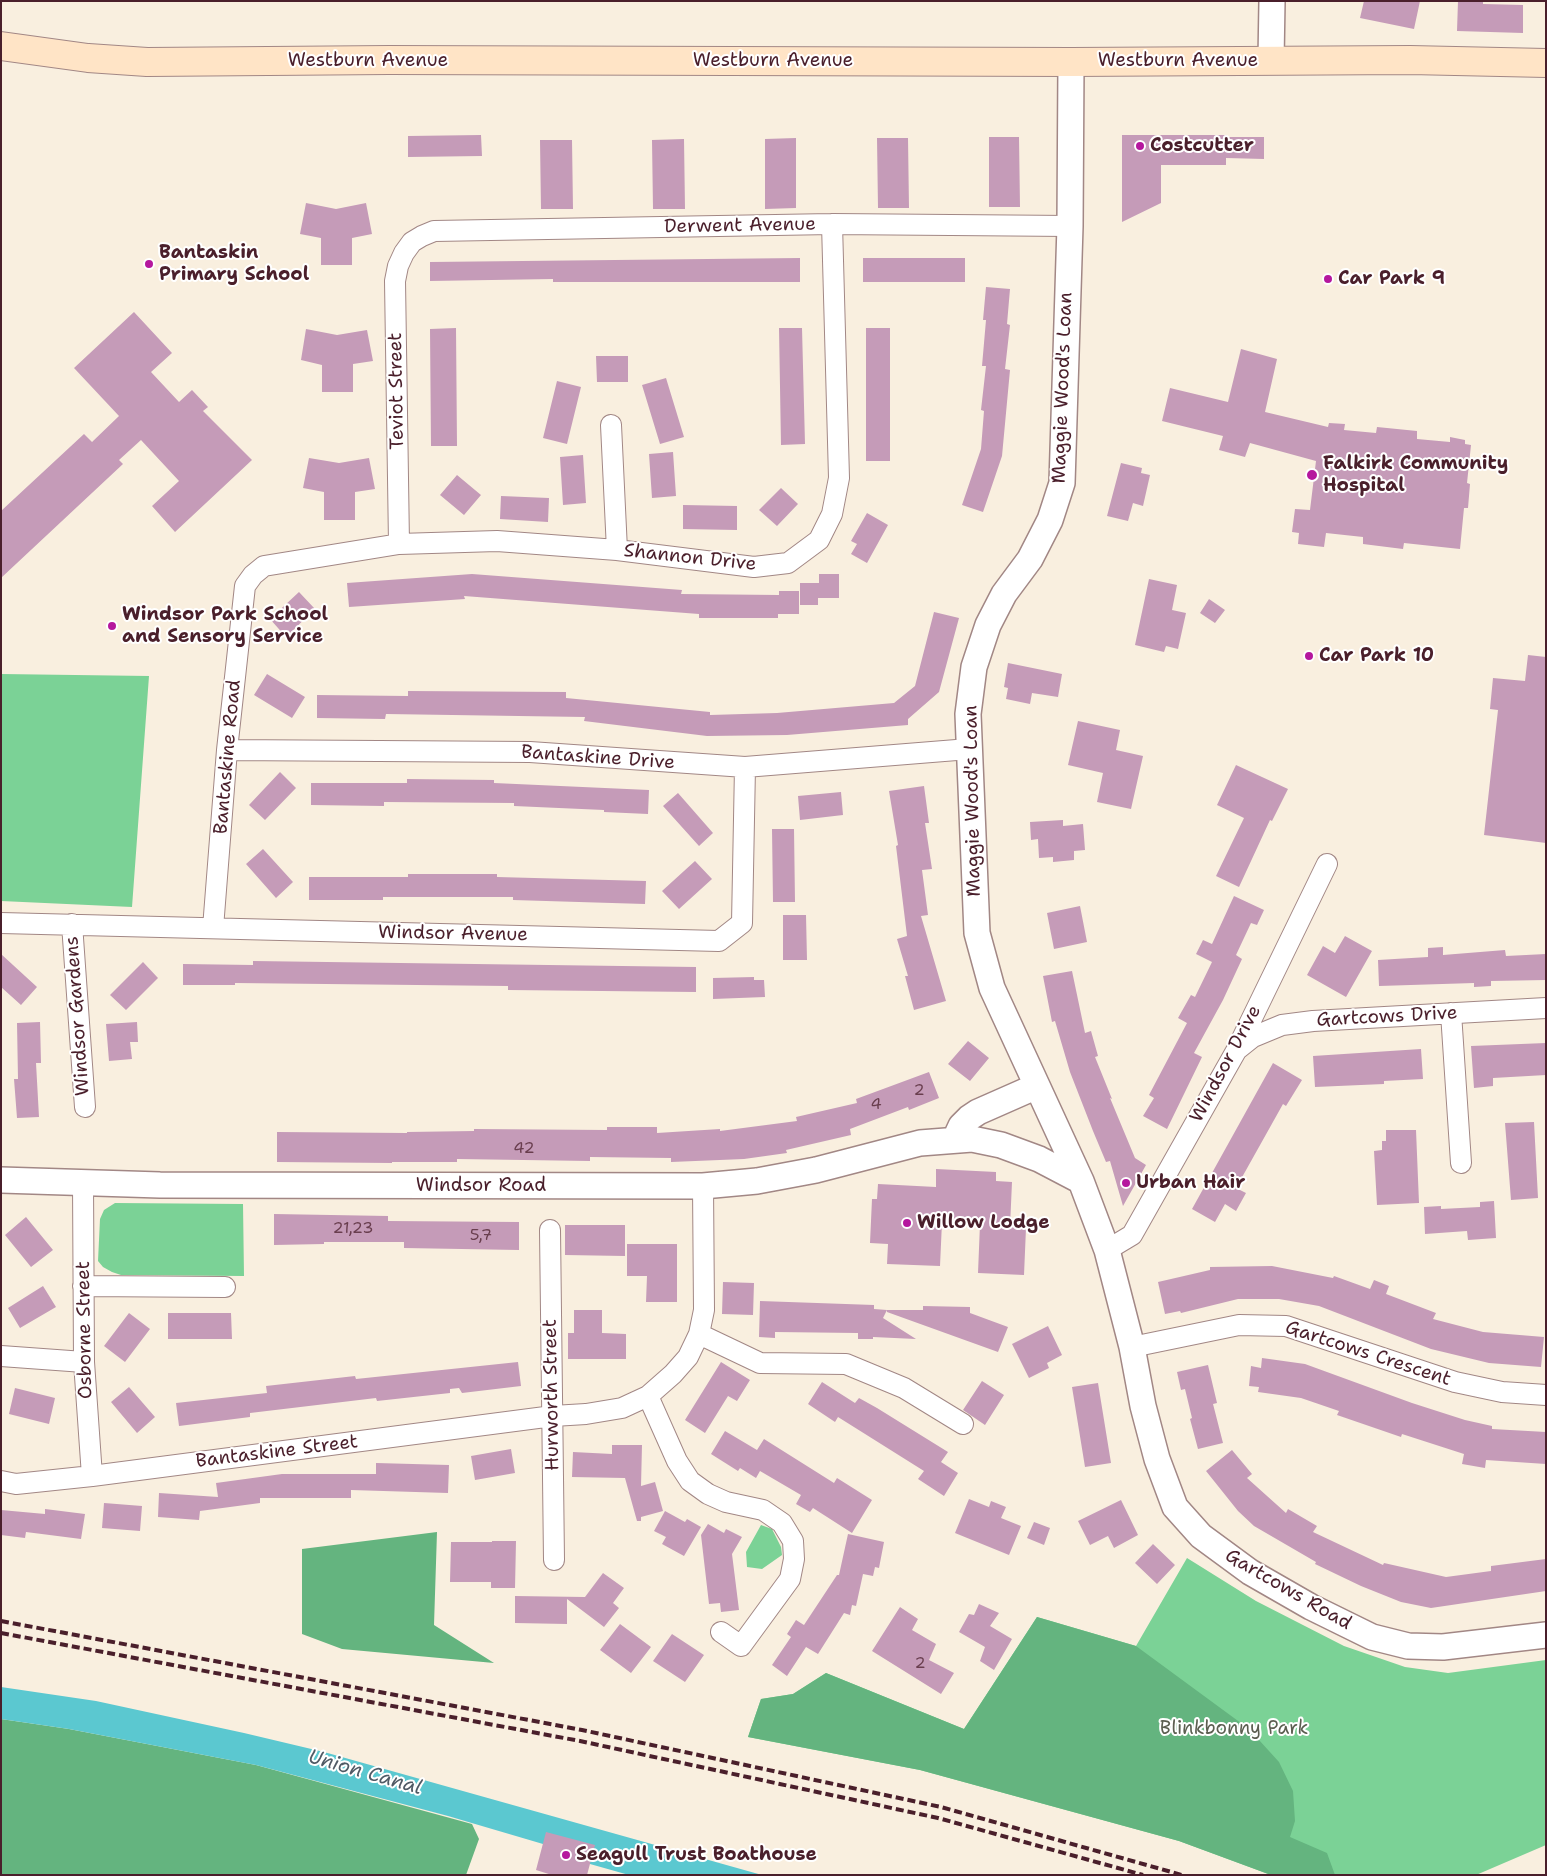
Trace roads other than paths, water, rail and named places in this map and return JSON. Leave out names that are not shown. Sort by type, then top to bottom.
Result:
[{"type":"main road","name":"Westburn Avenue","points":[[1,46],[88,58],[147,62],[389,60],[1071,62],[1410,60],[1546,63]]},
{"type":"street","points":[[1271,60],[1272,1]]},
{"type":"street","name":"Maggie Wood's Loan","points":[[1071,62],[1070,226],[1062,483],[1050,520],[1034,551],[1004,594],[985,633],[974,667],[968,714],[968,749],[977,933],[992,988],[1081,1181]]},
{"type":"street","name":"Derwent Avenue","points":[[412,242],[434,232],[832,224],[1070,226]]},
{"type":"street","name":"Shannon Drive","points":[[245,586],[253,575],[264,566],[400,544],[497,541],[617,550],[754,567],[788,564],[819,540],[832,514],[839,478],[832,224]]},
{"type":"street","name":"Teviot Street","points":[[400,544],[395,281],[398,266],[412,242]]},
{"type":"street","points":[[611,425],[617,550]]},
{"type":"street","name":"Bantaskine Road","points":[[213,928],[228,750],[245,586]]},
{"type":"street","name":"Bantaskine Drive","points":[[228,750],[530,752],[745,767],[968,749]]},
{"type":"street","name":"Windsor Avenue","points":[[1,922],[719,941],[742,923],[745,767]]},
{"type":"street","name":"Windsor Drive","points":[[1107,1250],[1132,1235],[1236,1051],[1327,864]]},
{"type":"street","name":"Windsor Gardens","points":[[72,924],[85,1108]]},
{"type":"street","name":"Gartcows Drive","points":[[1236,1051],[1253,1036],[1282,1025],[1313,1021],[1546,1008]]},
{"type":"street","points":[[1451,1014],[1461,1163]]},
{"type":"street","points":[[955,1139],[961,1126],[978,1112],[1036,1086]]},
{"type":"street","name":"Windsor Road","points":[[1,1180],[83,1184],[703,1186],[765,1179],[816,1170],[920,1143],[972,1139],[1002,1145],[1039,1159],[1081,1181]]},
{"type":"street","name":"Gartcows Road","points":[[1081,1181],[1107,1250],[1132,1347],[1157,1459],[1164,1480],[1175,1507],[1200,1536],[1250,1572],[1346,1625],[1372,1637],[1408,1646],[1443,1647],[1546,1635]]},
{"type":"street","name":"Osborne Street","points":[[83,1184],[84,1362],[92,1476]]},
{"type":"street","name":"Bantaskine Street","points":[[1,1481],[16,1484],[92,1476],[622,1408],[648,1396],[673,1374],[688,1357],[698,1334],[704,1310],[703,1186]]},
{"type":"street","name":"Hurworth Street","points":[[550,1230],[554,1560]]},
{"type":"street","points":[[83,1286],[225,1287]]},
{"type":"street","name":"Gartcows Crescent","points":[[1132,1347],[1239,1325],[1286,1326],[1454,1382],[1502,1392],[1546,1395]]},
{"type":"street","points":[[698,1334],[760,1363],[846,1364],[904,1388],[964,1424]]},
{"type":"street","points":[[1,1356],[84,1362]]},
{"type":"street","points":[[648,1396],[677,1461],[690,1480],[708,1494],[726,1502],[764,1510],[782,1522],[793,1541],[794,1559],[790,1579],[741,1646],[721,1632]]},
{"type":"water","name":"Union Canal","points":[[1,1687],[96,1701],[324,1752],[762,1875],[629,1875],[590,1864],[543,1844],[448,1816],[256,1765],[69,1729],[1,1719]]},
{"type":"railway","points":[[1,1621],[582,1730],[941,1807],[1182,1875]]},
{"type":"railway","points":[[1,1633],[580,1741],[938,1818],[1143,1875]]},
{"type":"place","name":"Costcutter","points":[[1140,146]]},
{"type":"place","name":"Bantaskin Primary School","points":[[149,264]]},
{"type":"place","name":"Car Park 9","points":[[1328,279]]},
{"type":"place","name":"Falkirk Community Hospital","points":[[1312,475]]},
{"type":"place","name":"Windsor Park School and Sensory Service","points":[[112,626]]},
{"type":"place","name":"Car Park 10","points":[[1309,656]]},
{"type":"place","name":"Urban Hair","points":[[1126,1183]]},
{"type":"place","name":"Willow Lodge","points":[[907,1223]]},
{"type":"place","name":"Seagull Trust Boathouse","points":[[566,1855]]},
{"type":"park label","name":"Blinkbonny Park","points":[[1234,1729]]}]
